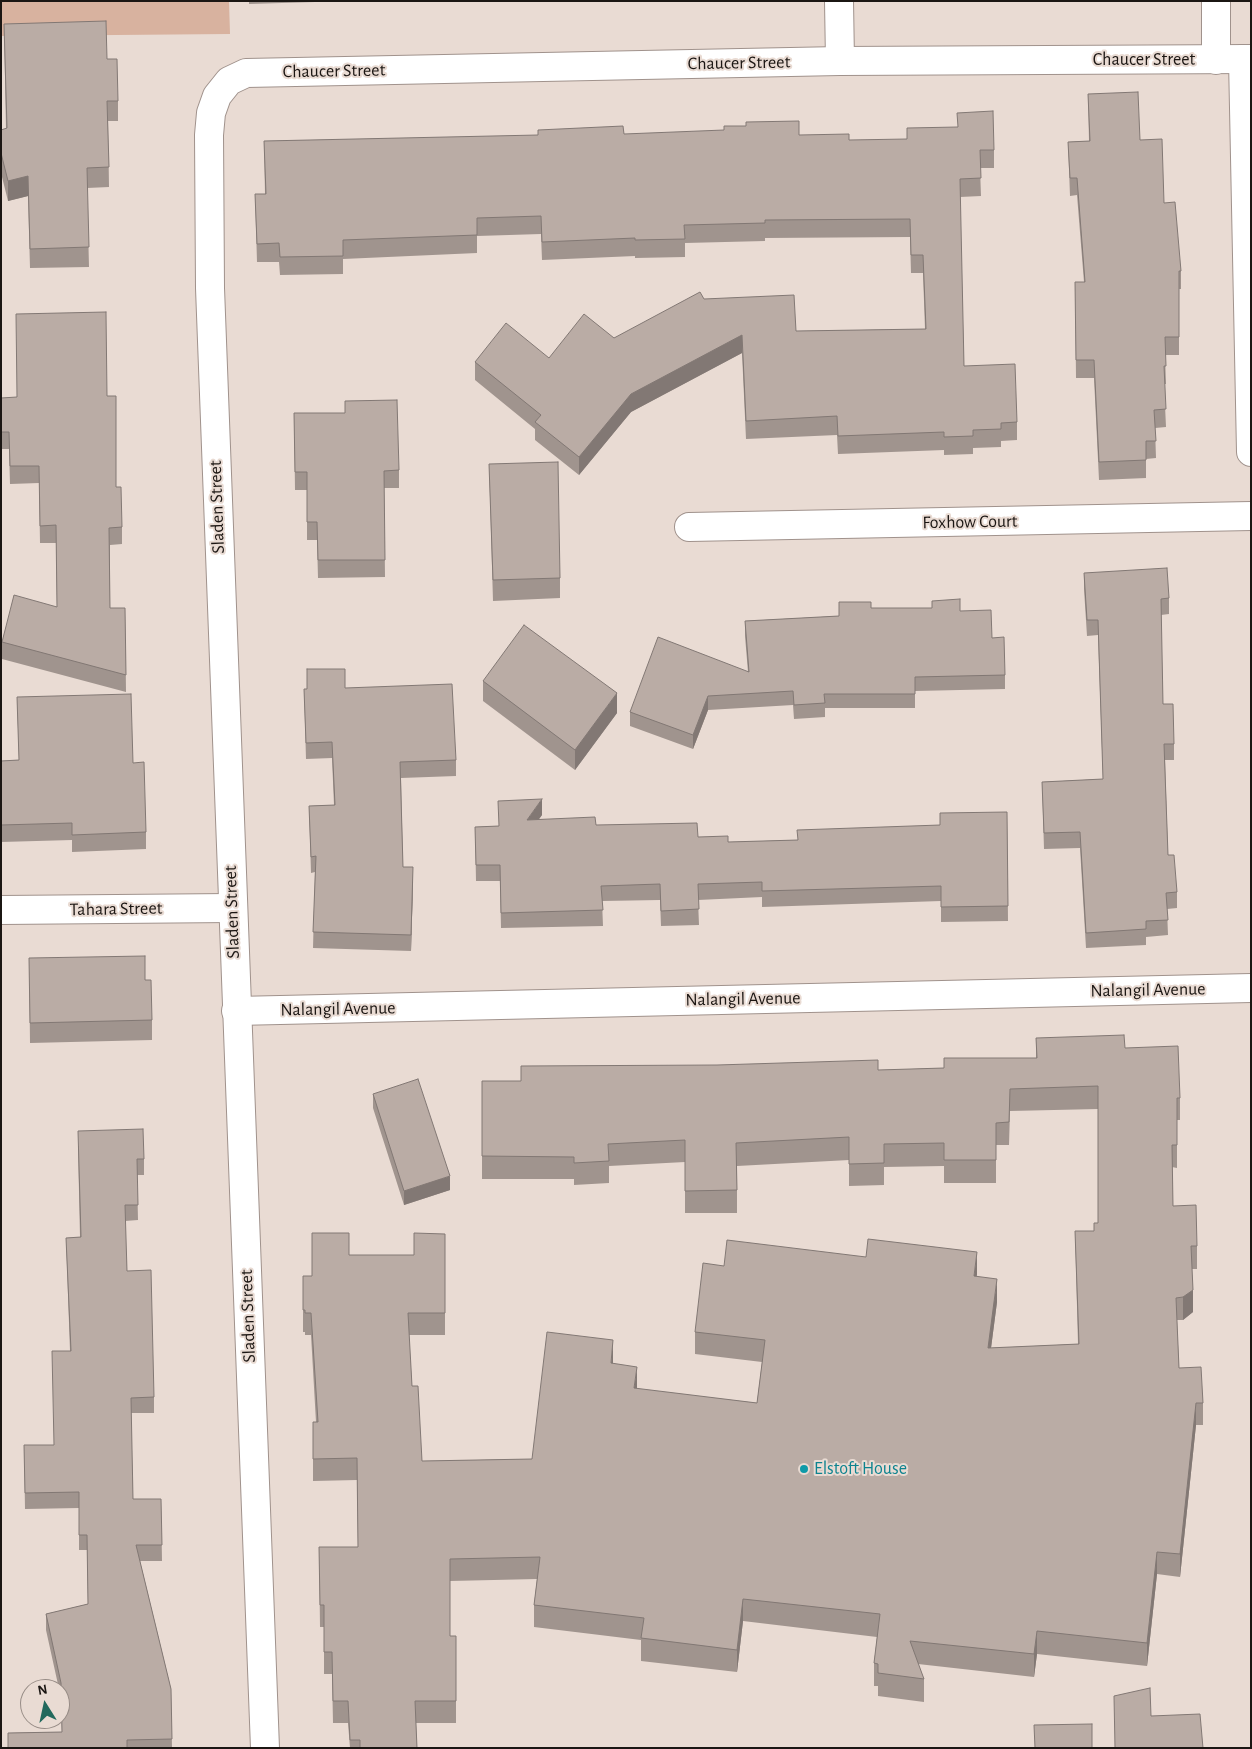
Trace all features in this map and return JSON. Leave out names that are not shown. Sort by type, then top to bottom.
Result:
[{"type":"street","points":[[839,1],[840,61]]},
{"type":"street","points":[[1216,1],[1216,60]]},
{"type":"street","points":[[1247,59],[1251,452]]},
{"type":"street","name":"Chaucer Street","points":[[229,81],[246,73],[840,61],[1247,59]]},
{"type":"street","name":"Sladen Street","points":[[229,81],[217,96],[208,135],[210,288],[265,1748]]},
{"type":"street","name":"Foxhow Court","points":[[689,528],[1251,516]]},
{"type":"street","name":"Tahara Street","points":[[1,910],[232,908]]},
{"type":"street","name":"Nalangil Avenue","points":[[236,1011],[1251,988]]},
{"type":"shaded area","points":[[1,1],[229,1],[230,34],[1,36]]},
{"type":"building","points":[[106,21],[107,59],[117,59],[118,101],[107,101],[109,167],[87,168],[89,247],[30,249],[28,176],[8,181],[1,153],[1,130],[7,128],[4,24]]},
{"type":"building","points":[[1138,92],[1140,140],[1162,139],[1164,203],[1175,202],[1181,271],[1179,271],[1179,337],[1165,337],[1166,409],[1154,410],[1156,441],[1146,441],[1146,460],[1099,462],[1094,360],[1076,360],[1075,282],[1085,282],[1077,178],[1070,178],[1068,142],[1090,141],[1088,94]]},
{"type":"building","points":[[993,111],[994,150],[980,150],[981,178],[960,179],[964,366],[1015,364],[1017,422],[1001,423],[1001,429],[973,430],[973,436],[944,437],[944,432],[838,436],[837,416],[746,421],[742,335],[631,394],[579,457],[535,422],[541,415],[475,362],[506,323],[549,358],[584,314],[614,338],[700,292],[704,299],[794,295],[796,331],[926,329],[923,255],[911,255],[910,219],[765,220],[765,223],[684,225],[685,239],[635,240],[635,238],[542,242],[541,216],[477,218],[477,235],[343,240],[343,256],[280,257],[279,243],[257,244],[255,194],[266,194],[264,141],[538,135],[538,130],[623,126],[624,134],[724,130],[724,126],[746,126],[746,122],[799,121],[799,135],[849,134],[849,140],[907,139],[907,128],[958,127],[957,113]]},
{"type":"building","points":[[106,312],[107,396],[116,396],[116,487],[121,487],[122,527],[109,528],[110,608],[125,608],[126,675],[2,642],[14,595],[57,607],[56,525],[40,526],[39,466],[10,466],[9,432],[1,432],[1,398],[17,397],[16,314]]},
{"type":"building","points":[[397,400],[399,470],[384,471],[385,560],[318,560],[317,522],[307,522],[307,472],[295,472],[294,413],[345,413],[345,401]]},
{"type":"building","points":[[558,462],[560,578],[493,580],[489,464]]},
{"type":"building","points":[[1167,568],[1169,598],[1161,599],[1163,704],[1173,704],[1174,744],[1164,744],[1168,855],[1174,855],[1177,892],[1166,893],[1168,920],[1146,921],[1146,929],[1086,933],[1080,832],[1044,833],[1042,782],[1103,779],[1098,620],[1087,620],[1084,573]]},
{"type":"building","points":[[960,599],[960,611],[991,610],[992,638],[1004,637],[1005,675],[915,677],[915,694],[824,694],[825,703],[794,705],[793,691],[708,696],[693,735],[630,712],[658,637],[749,672],[745,621],[839,616],[839,602],[871,602],[871,608],[932,608],[932,601]]},
{"type":"building","points":[[524,625],[617,693],[575,750],[483,681]]},
{"type":"building","points":[[307,669],[345,669],[345,688],[452,684],[456,760],[400,762],[403,867],[413,867],[411,935],[313,932],[316,856],[311,857],[309,806],[335,805],[332,742],[306,743],[304,689],[307,689]]},
{"type":"building","points":[[131,694],[133,763],[144,762],[146,832],[72,835],[72,823],[1,825],[1,761],[19,760],[17,697]]},
{"type":"building","points":[[542,799],[527,820],[595,817],[596,825],[697,823],[698,837],[728,836],[728,842],[798,840],[797,830],[940,825],[940,813],[1007,812],[1008,906],[941,907],[941,886],[762,891],[762,882],[698,884],[699,909],[661,911],[660,884],[601,886],[603,910],[501,913],[500,865],[476,865],[475,827],[499,826],[498,801]]},
{"type":"building","points":[[145,956],[145,980],[151,980],[152,1020],[30,1023],[29,958]]},
{"type":"building","points":[[1124,1035],[1125,1048],[1178,1046],[1180,1098],[1177,1098],[1177,1145],[1172,1145],[1173,1206],[1196,1205],[1197,1246],[1191,1246],[1193,1290],[1183,1297],[1176,1298],[1179,1368],[1201,1367],[1203,1403],[1196,1403],[1180,1554],[1157,1552],[1147,1643],[1037,1631],[1034,1654],[910,1641],[924,1679],[878,1673],[878,1664],[874,1663],[880,1614],[743,1599],[737,1650],[641,1638],[644,1618],[534,1605],[540,1557],[450,1559],[450,1636],[456,1636],[456,1701],[415,1701],[417,1748],[360,1748],[360,1740],[350,1740],[348,1701],[333,1701],[332,1652],[324,1652],[324,1605],[320,1605],[319,1547],[358,1547],[357,1458],[313,1459],[313,1422],[318,1422],[311,1313],[305,1313],[305,1310],[303,1310],[303,1276],[312,1276],[312,1233],[349,1233],[349,1255],[414,1255],[414,1233],[445,1234],[445,1313],[408,1313],[412,1386],[418,1386],[422,1461],[532,1459],[547,1332],[613,1340],[611,1363],[637,1367],[634,1388],[757,1403],[765,1340],[695,1332],[703,1263],[724,1266],[727,1240],[866,1257],[868,1239],[977,1252],[974,1276],[997,1279],[988,1348],[1079,1344],[1075,1231],[1094,1231],[1094,1223],[1098,1223],[1098,1086],[1010,1089],[1009,1122],[996,1123],[996,1160],[944,1160],[944,1143],[884,1144],[884,1163],[849,1164],[849,1137],[736,1143],[737,1190],[685,1191],[685,1140],[608,1144],[609,1161],[574,1163],[574,1157],[482,1156],[482,1081],[521,1081],[521,1066],[717,1065],[878,1060],[878,1070],[944,1068],[944,1058],[1037,1058],[1036,1038]]},
{"type":"building","points":[[418,1079],[450,1176],[404,1191],[373,1094]]},
{"type":"building","points":[[143,1129],[144,1159],[137,1159],[138,1205],[125,1205],[127,1271],[151,1270],[154,1397],[131,1398],[133,1499],[161,1499],[162,1545],[136,1545],[171,1689],[172,1739],[127,1740],[127,1748],[8,1748],[8,1733],[62,1732],[62,1729],[70,1729],[70,1679],[60,1679],[46,1614],[88,1604],[87,1535],[79,1535],[79,1492],[25,1493],[24,1445],[54,1445],[52,1351],[71,1351],[66,1238],[81,1237],[78,1131]]},
{"type":"building","points":[[1150,1688],[1151,1716],[1200,1714],[1203,1748],[1115,1748],[1114,1696]]},
{"type":"building","points":[[1092,1724],[1092,1748],[1035,1748],[1034,1725]]},
{"type":"place","name":"Elstoft House","points":[[804,1469]]}]
